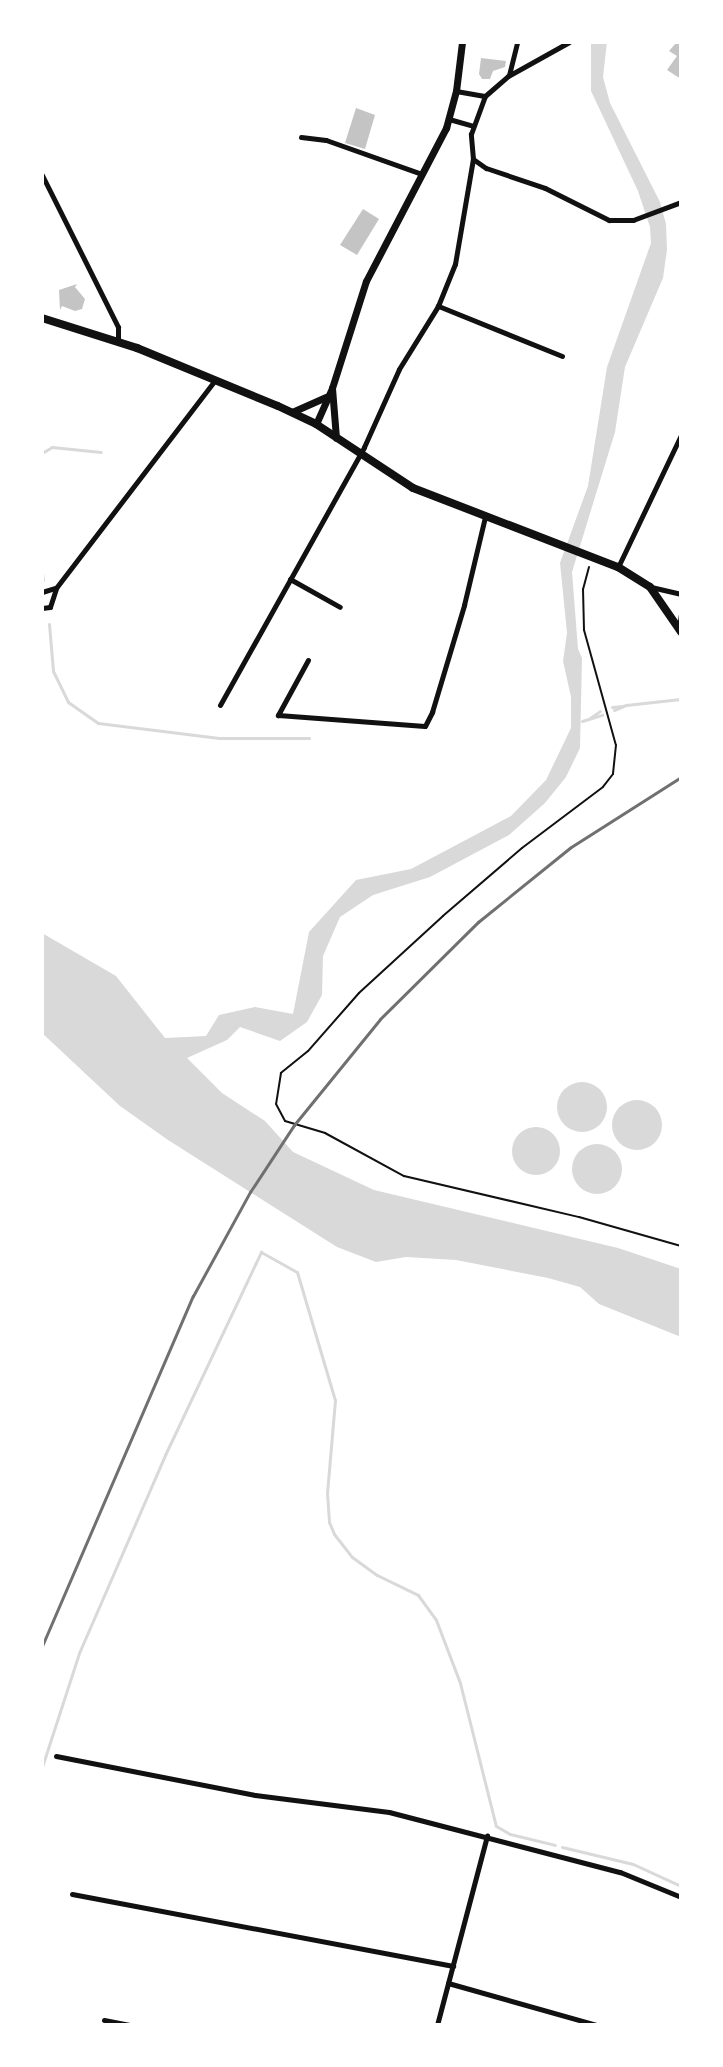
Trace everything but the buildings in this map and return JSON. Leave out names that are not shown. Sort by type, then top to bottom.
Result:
[{"type":"main road","points":[[42,318],[118,341],[292,412],[316,424],[358,455],[413,488],[618,567],[650,587],[680,630]]},
{"type":"street","points":[[316,424],[332,388],[366,281],[449,119],[462,42]]},
{"type":"street","points":[[508,76],[515,62],[517,42]]},
{"type":"street","points":[[220,705],[358,455],[399,369],[438,306],[455,264],[473,159],[473,126],[485,96],[508,76],[569,42]]},
{"type":"street","points":[[456,91],[485,96]]},
{"type":"street","points":[[449,119],[473,126]]},
{"type":"street","points":[[301,137],[326,140],[423,175]]},
{"type":"street","points":[[473,159],[486,168],[545,188],[604,219],[623,221],[666,210],[681,202]]},
{"type":"street","points":[[42,175],[118,327],[118,341]]},
{"type":"street","points":[[438,306],[562,356]]},
{"type":"street","points":[[42,608],[50,607],[56,588],[214,381]]},
{"type":"street","points":[[332,388],[336,438]]},
{"type":"street","points":[[292,412],[328,396]]},
{"type":"street","points":[[618,567],[681,435]]},
{"type":"street","points":[[308,660],[278,715],[425,726],[464,605],[485,517]]},
{"type":"street","points":[[290,579],[340,607]]},
{"type":"street","points":[[650,587],[681,594]]},
{"type":"street","points":[[42,592],[56,588]]},
{"type":"street","points":[[680,630],[681,613]]},
{"type":"street","points":[[56,1756],[255,1795],[389,1812],[620,1872],[681,1897]]},
{"type":"street","points":[[437,2025],[487,1836]]},
{"type":"street","points":[[72,1894],[453,1966]]},
{"type":"street","points":[[448,1983],[596,2025]]},
{"type":"street","points":[[104,2020],[130,2025]]},
{"type":"path","points":[[589,555],[583,582],[584,621],[616,745],[613,774],[603,787],[522,848],[443,916],[359,993],[308,1051],[281,1073],[276,1104],[285,1121],[325,1133],[404,1176],[579,1217],[681,1246]]},
{"type":"shaded area","points":[[591,42],[607,42],[603,77],[610,103],[660,202],[666,224],[667,250],[663,278],[625,367],[615,432],[572,572],[578,649],[582,658],[580,748],[566,777],[545,803],[509,835],[430,877],[373,895],[340,917],[323,956],[322,995],[307,1022],[280,1041],[240,1027],[227,1040],[187,1058],[222,1093],[265,1121],[293,1152],[374,1190],[618,1248],[681,1269],[681,1337],[599,1304],[580,1287],[548,1278],[456,1260],[406,1257],[376,1262],[337,1247],[120,1106],[42,1033],[42,933],[116,976],[165,1038],[206,1036],[219,1015],[255,1007],[293,1014],[309,932],[356,880],[411,869],[511,816],[546,780],[571,728],[571,697],[563,661],[567,633],[560,563],[588,486],[607,367],[651,243],[650,227],[638,191],[591,91]]},
{"type":"shaded area","points":[[582,1082],[600,1089],[607,1107],[600,1125],[582,1132],[564,1125],[557,1107],[564,1089]]},
{"type":"shaded area","points":[[637,1100],[654,1108],[662,1125],[654,1142],[637,1150],[620,1142],[612,1125],[620,1108]]},
{"type":"shaded area","points":[[536,1127],[553,1134],[560,1151],[553,1168],[536,1175],[519,1168],[512,1151],[519,1134]]},
{"type":"shaded area","points":[[597,1144],[615,1151],[622,1169],[615,1187],[597,1194],[579,1187],[572,1169],[579,1151]]},
{"type":"waterway","points":[[42,453],[52,447],[101,452]]},
{"type":"waterway","points":[[42,572],[43,580]]},
{"type":"waterway","points":[[49,624],[53,671],[68,702],[98,723],[219,738],[309,738]]},
{"type":"waterway","points":[[614,710],[626,705],[681,699]]},
{"type":"waterway","points":[[612,707],[623,706]]},
{"type":"waterway","points":[[590,718],[600,711]]},
{"type":"waterway","points":[[582,721],[602,715]]},
{"type":"waterway","points":[[42,1767],[79,1653],[165,1455],[261,1252],[297,1272],[335,1400],[327,1493],[329,1522],[334,1534],[352,1557],[377,1575],[418,1595],[436,1620],[460,1683],[496,1826],[510,1834],[555,1845]]},
{"type":"waterway","points":[[562,1847],[633,1864],[681,1886]]},
{"type":"railway","points":[[42,1646],[193,1296],[250,1192],[294,1125],[380,1019],[478,922],[571,847],[681,777]]}]
